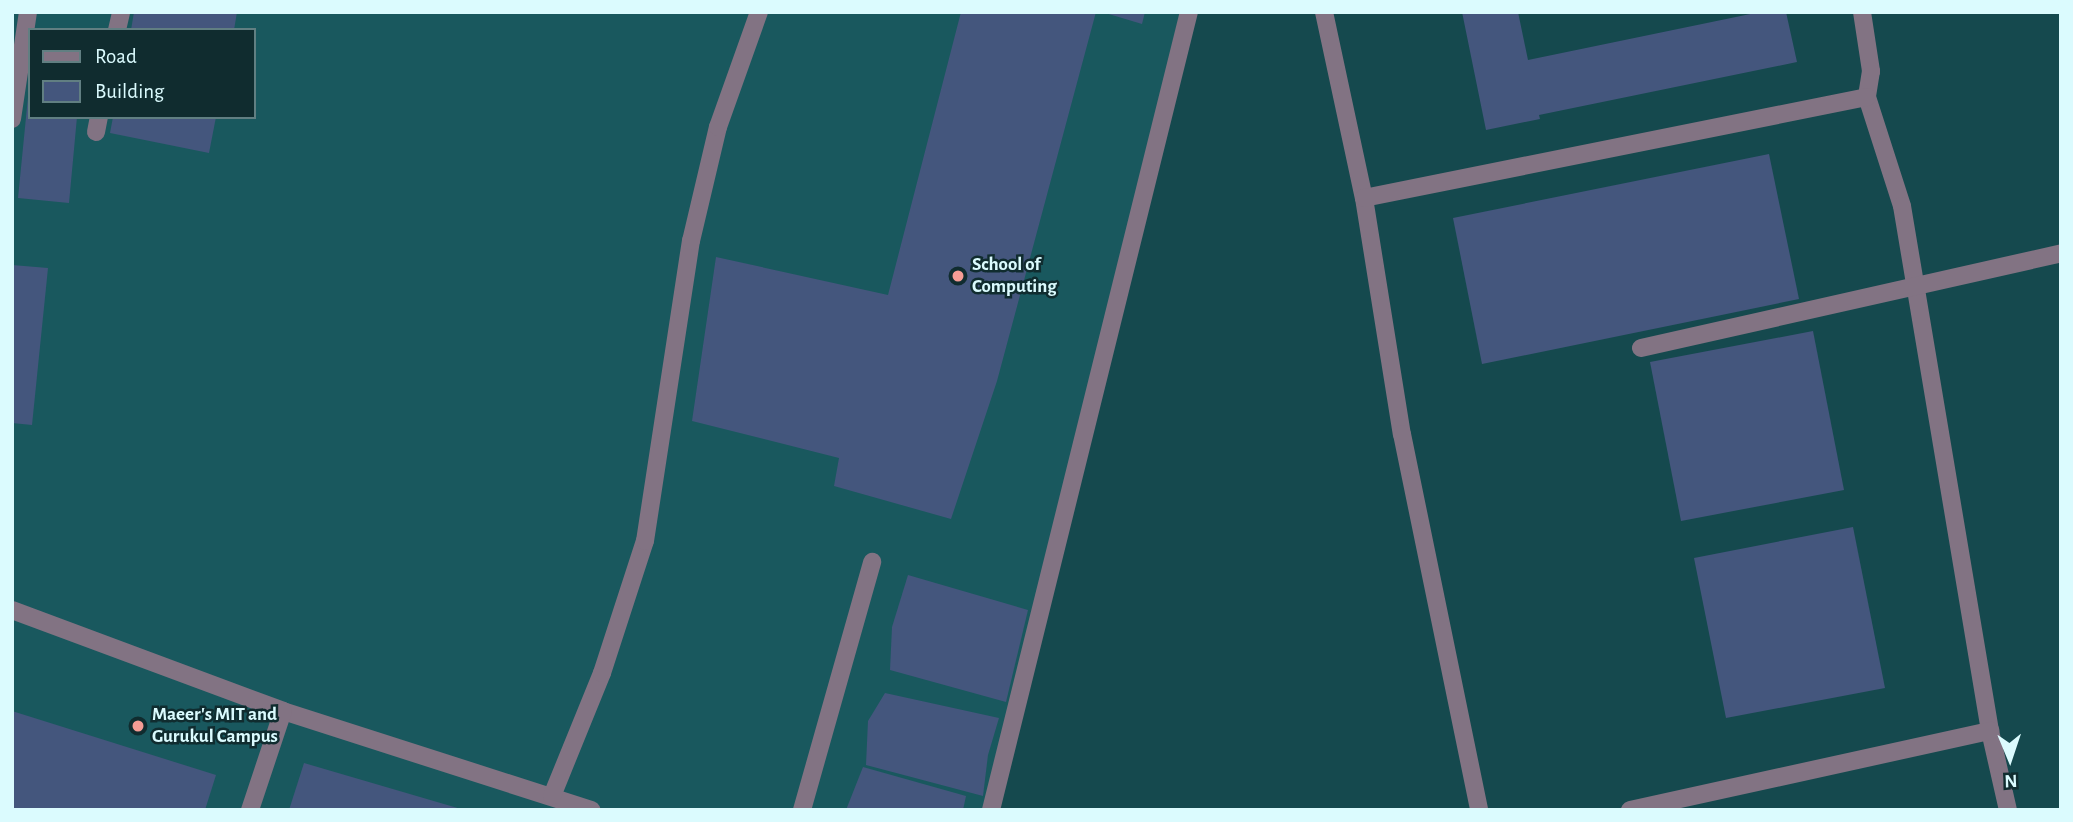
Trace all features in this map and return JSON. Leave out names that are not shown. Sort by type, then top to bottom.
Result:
[{"type":"lane","points":[[12,119],[28,12]]},
{"type":"lane","points":[[552,796],[603,673],[645,541],[691,241],[718,127],[759,12]]},
{"type":"lane","points":[[991,810],[1189,12]]},
{"type":"lane","points":[[1324,12],[1364,198],[1402,434],[1479,810]]},
{"type":"lane","points":[[1862,12],[1871,71],[1867,97],[1902,206],[1990,731],[2008,810]]},
{"type":"lane","points":[[1364,198],[1867,97]]},
{"type":"lane","points":[[1642,348],[1915,283],[2061,253]]},
{"type":"lane","points":[[802,810],[872,562]]},
{"type":"lane","points":[[12,610],[283,711],[592,810]]},
{"type":"lane","points":[[250,810],[283,711]]},
{"type":"lane","points":[[1630,810],[1990,731]]},
{"type":"shaded area","points":[[12,12],[1186,12],[991,810],[12,810]]},
{"type":"building","points":[[134,12],[237,12],[234,28],[131,28]]},
{"type":"building","name":"School of Computing","points":[[961,12],[1096,12],[997,381],[951,519],[834,486],[839,458],[692,421],[716,257],[888,295]]},
{"type":"building","points":[[1102,12],[1145,12],[1142,24]]},
{"type":"building","points":[[1462,12],[1518,12],[1528,60],[1760,12],[1786,12],[1797,62],[1539,115],[1540,119],[1486,130]]},
{"type":"building","points":[[28,97],[28,119],[77,119],[69,203],[18,198]]},
{"type":"building","points":[[113,119],[216,119],[209,153],[110,133]]},
{"type":"building","points":[[1769,154],[1799,299],[1482,364],[1453,218]]},
{"type":"building","points":[[12,265],[48,268],[32,425],[12,423]]},
{"type":"building","points":[[1813,331],[1844,490],[1681,521],[1650,362]]},
{"type":"building","points":[[1853,527],[1885,688],[1726,718],[1694,558]]},
{"type":"building","points":[[908,575],[1028,610],[1006,702],[890,670],[892,627]]},
{"type":"building","points":[[885,693],[999,718],[988,755],[983,796],[866,765],[868,721]]},
{"type":"building","points":[[12,711],[216,775],[205,810],[12,810]]},
{"type":"building","points":[[304,763],[461,809],[461,810],[289,810]]},
{"type":"building","points":[[863,767],[966,796],[963,810],[846,810]]},
{"type":"place","name":"School of Computing","points":[[958,276]]},
{"type":"place","name":"Maeer's MIT and Gurukul Campus","points":[[138,726]]}]
